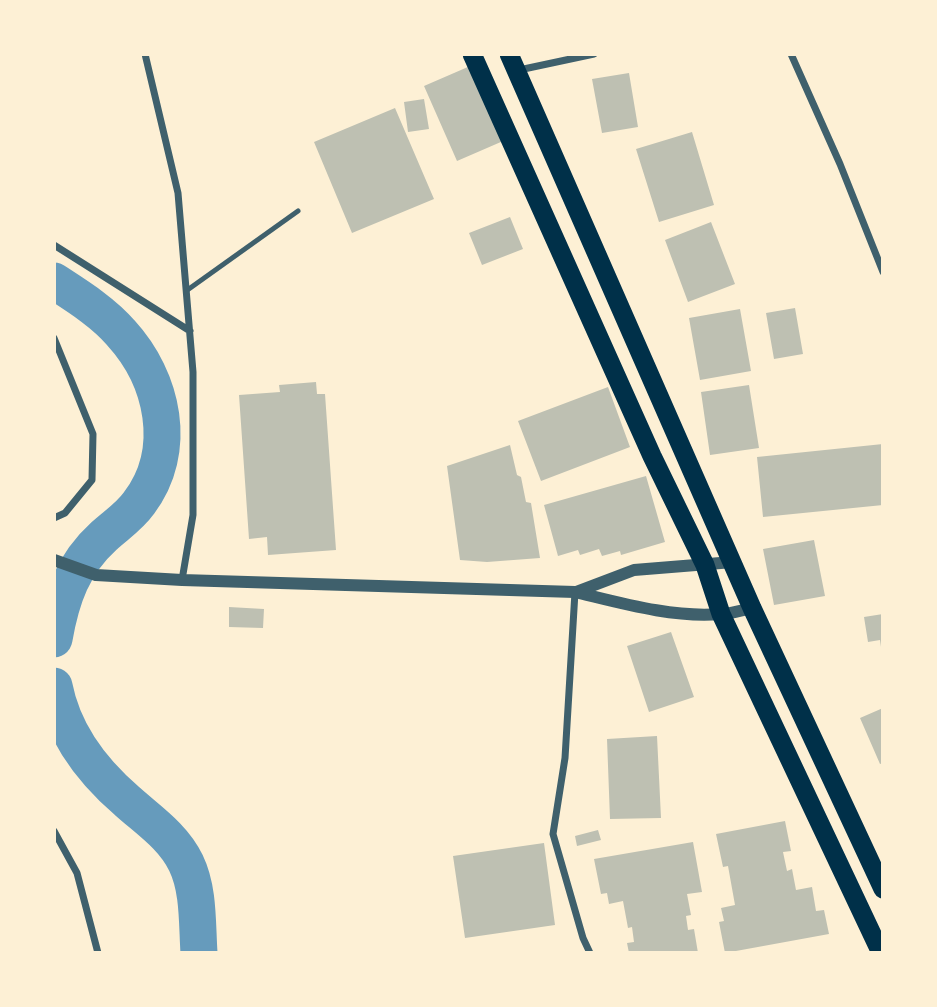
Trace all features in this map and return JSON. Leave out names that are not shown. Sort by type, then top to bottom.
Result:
[{"type":"highway","points":[[472,54],[652,456],[705,565],[721,614],[881,953]]},
{"type":"highway","points":[[513,62],[752,608],[883,889]]},
{"type":"street","points":[[145,54],[178,193],[193,372],[193,515],[182,580]]},
{"type":"street","points":[[513,62],[594,54]]},
{"type":"street","points":[[791,54],[840,164],[883,272]]},
{"type":"street","points":[[54,245],[190,331]]},
{"type":"street","points":[[54,338],[93,433],[92,480],[65,513],[54,518]]},
{"type":"street","points":[[54,560],[96,575],[575,592],[677,612],[721,614],[752,608]]},
{"type":"street","points":[[575,592],[634,570],[733,562]]},
{"type":"street","points":[[575,592],[565,758],[553,834],[583,938],[590,953]]},
{"type":"street","points":[[54,831],[77,873],[98,953]]},
{"type":"lane","points":[[187,291],[298,211]]},
{"type":"building","points":[[484,60],[517,135],[457,161],[424,86]]},
{"type":"building","points":[[629,73],[638,127],[602,133],[592,79]]},
{"type":"building","points":[[424,99],[429,129],[408,132],[404,102]]},
{"type":"building","points":[[395,108],[434,199],[352,233],[314,142]]},
{"type":"building","points":[[692,132],[714,205],[659,222],[636,149]]},
{"type":"building","points":[[510,217],[523,249],[482,265],[469,233]]},
{"type":"building","points":[[711,222],[735,284],[688,302],[665,240]]},
{"type":"building","points":[[795,308],[803,354],[774,359],[766,313]]},
{"type":"building","points":[[740,309],[751,371],[700,380],[689,318]]},
{"type":"building","points":[[316,382],[317,394],[325,394],[336,550],[268,555],[267,537],[249,539],[239,395],[280,392],[279,385]]},
{"type":"building","points":[[749,385],[759,448],[710,455],[701,392]]},
{"type":"building","points":[[608,387],[630,447],[541,481],[518,421]]},
{"type":"building","points":[[883,444],[883,505],[763,517],[757,457]]},
{"type":"building","points":[[510,445],[526,502],[531,503],[540,558],[487,562],[460,560],[447,466]]},
{"type":"building","points":[[646,476],[665,542],[621,555],[620,551],[602,556],[599,549],[580,555],[578,550],[558,556],[544,505]]},
{"type":"building","points":[[814,540],[825,596],[774,605],[763,549]]},
{"type":"building","points":[[229,607],[264,609],[263,628],[229,627]]},
{"type":"building","points":[[883,614],[881,647],[880,640],[868,642],[864,617]]},
{"type":"building","points":[[671,632],[694,697],[649,712],[627,646]]},
{"type":"building","points":[[883,708],[883,763],[880,764],[860,718]]},
{"type":"building","points":[[657,736],[661,818],[610,819],[607,739]]},
{"type":"building","points":[[785,821],[791,851],[783,852],[787,871],[792,869],[796,890],[812,887],[816,911],[824,910],[829,934],[725,953],[719,922],[724,921],[721,908],[735,905],[728,866],[723,867],[716,834]]},
{"type":"building","points":[[598,830],[601,840],[577,846],[575,836]]},
{"type":"building","points":[[693,842],[702,892],[687,894],[691,915],[686,916],[688,930],[694,929],[698,953],[629,953],[627,943],[634,942],[632,927],[628,928],[623,901],[609,904],[607,893],[601,894],[594,859]]},
{"type":"building","points":[[544,843],[555,925],[465,938],[453,856]]},
{"type":"waterway","points":[[54,281],[106,318],[135,351],[156,393],[162,438],[159,461],[139,503],[93,547],[76,570],[60,610],[54,639]]},
{"type":"waterway","points":[[54,686],[64,719],[80,750],[102,777],[160,829],[181,853],[190,873],[195,895],[199,953]]}]
